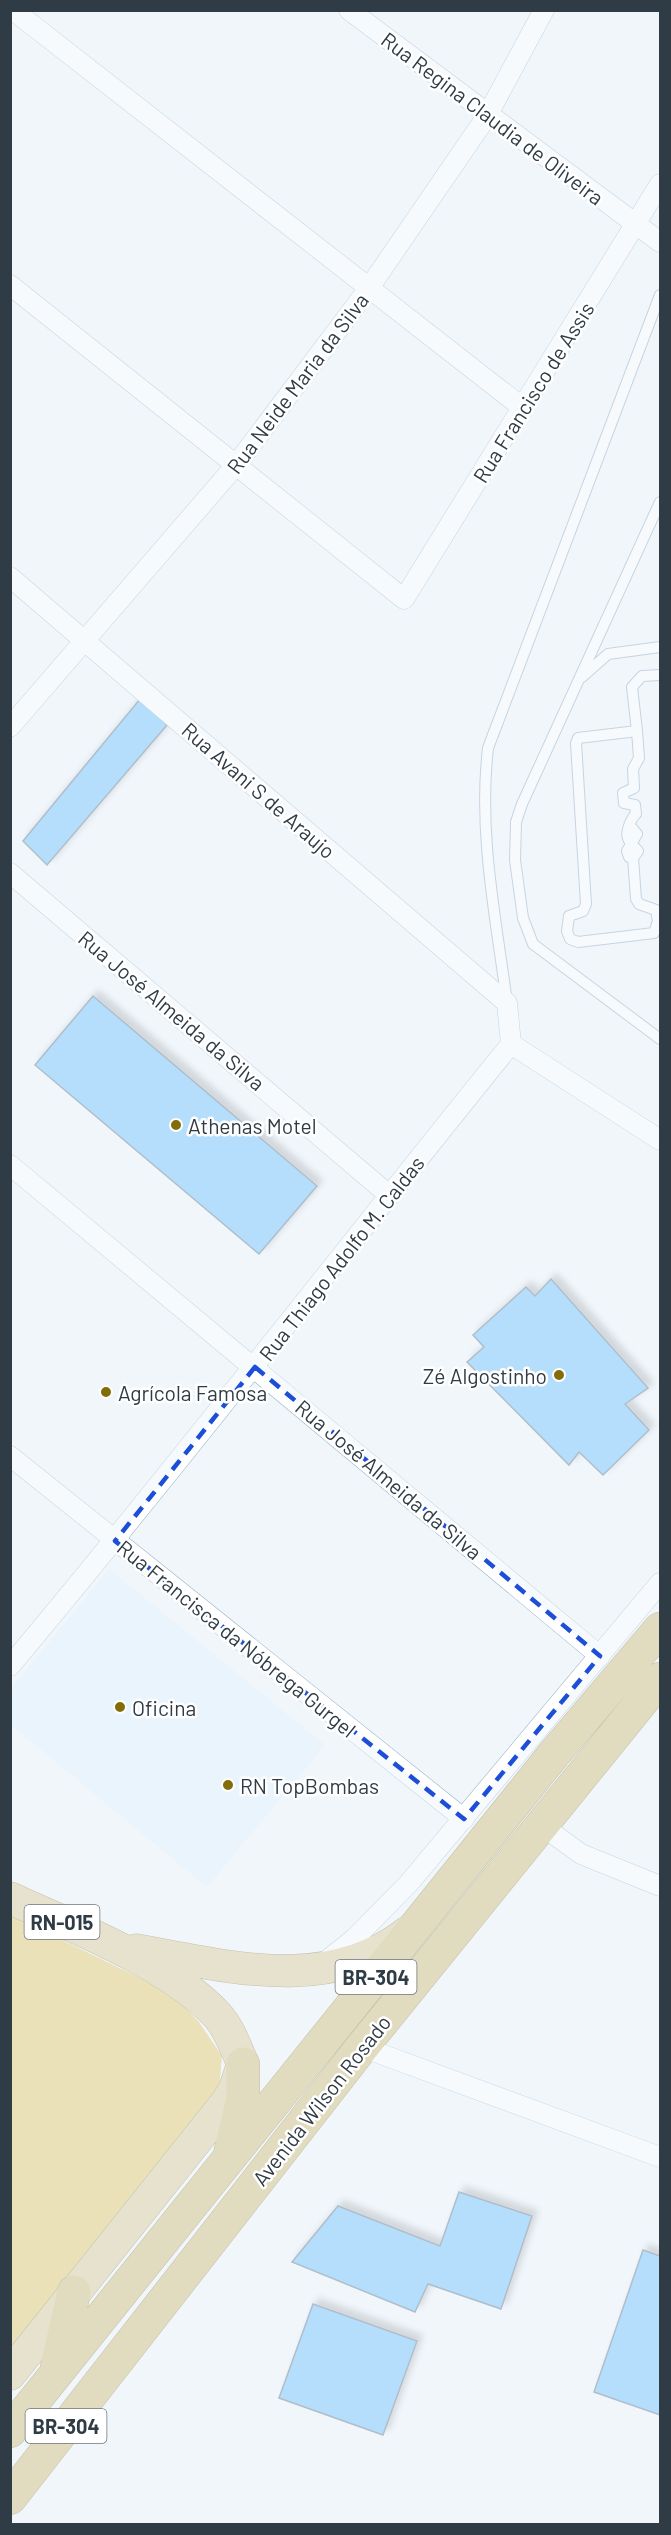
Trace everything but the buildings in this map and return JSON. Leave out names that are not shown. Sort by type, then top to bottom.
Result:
[{"type":"highway","name":"Avenida Wilson Rosado","points":[[10,2431],[227,2164],[554,1754],[660,1629]]},
{"type":"highway","name":"Avenida Wilson Rosado","points":[[10,2498],[362,2047],[660,1679]]},
{"type":"highway","points":[[227,2164],[243,2099],[243,2064]]},
{"type":"highway","points":[[56,2372],[74,2292]]},
{"type":"main road","name":"RN-015","points":[[10,1898],[114,1946]]},
{"type":"main road","points":[[114,1946],[227,1967],[277,1972],[314,1971],[361,1960],[388,1948],[418,1924]]},
{"type":"main road","points":[[10,2373],[226,2103],[234,2091],[243,2064],[218,2016],[190,1993],[114,1946]]},
{"type":"street","points":[[13,10],[523,408]]},
{"type":"street","name":"Rua Regina Claudia de Oliveira","points":[[349,10],[487,116],[660,243]]},
{"type":"street","name":"Rua Neide Maria da Silva","points":[[10,727],[236,465],[369,288],[487,116],[544,10]]},
{"type":"street","name":"Rua Francisco de Assis","points":[[236,465],[404,599],[637,225],[660,184]]},
{"type":"street","points":[[10,285],[236,465]]},
{"type":"street","name":"Rua Avani S de Araujo","points":[[10,577],[507,1003]]},
{"type":"street","name":"Rua José Almeida da Silva","points":[[10,873],[389,1195]]},
{"type":"street","points":[[507,1003],[511,1044],[660,1140]]},
{"type":"street","name":"Rua Thiago Adolfo M. Caldas","points":[[10,1666],[115,1541],[511,1044]]},
{"type":"street","name":"Rua José Almeida da Silva","points":[[10,1165],[600,1656]]},
{"type":"street","name":"Rua Francisca da Nóbrega Gurgel","points":[[10,1456],[464,1819]]},
{"type":"street","points":[[314,1971],[355,1938],[409,1883],[660,1583]]},
{"type":"street","points":[[542,1825],[581,1854],[660,1886]]},
{"type":"street","points":[[362,2047],[660,2157]]},
{"type":"lane","points":[[507,1003],[485,835],[484,784],[488,748],[660,295]]},
{"type":"lane","points":[[660,502],[655,524],[580,679],[516,822],[515,860],[523,918],[533,944],[551,960],[660,1039]]},
{"type":"lane","points":[[580,679],[608,654],[660,647]]},
{"type":"lane","points":[[637,731],[583,736],[576,743],[586,904],[583,911],[569,916],[567,931],[570,939],[578,942],[654,933],[658,921],[656,910],[639,904],[636,899],[633,858],[638,851],[633,844],[637,834],[631,827],[632,816],[636,812],[635,805],[624,803],[623,793],[634,789],[633,769],[639,759],[637,731],[632,687],[642,676],[660,675]]},
{"type":"highlighted area","points":[[255,1367],[600,1656],[464,1819],[115,1541]]},
{"type":"shaded area","name":"Oficina","points":[[109,1569],[325,1745],[207,1887],[11,1725],[11,1689]]},
{"type":"shaded area","points":[[11,1915],[171,1993],[199,2022],[222,2056],[219,2090],[11,2349]]},
{"type":"place","name":"Athenas Motel","points":[[176,1125]]},
{"type":"place","name":"Zé Algostinho","points":[[559,1375]]},
{"type":"place","name":"Agrícola Famosa","points":[[106,1392]]},
{"type":"place","name":"Oficina","points":[[120,1707]]},
{"type":"place","name":"RN TopBombas","points":[[228,1785]]}]
